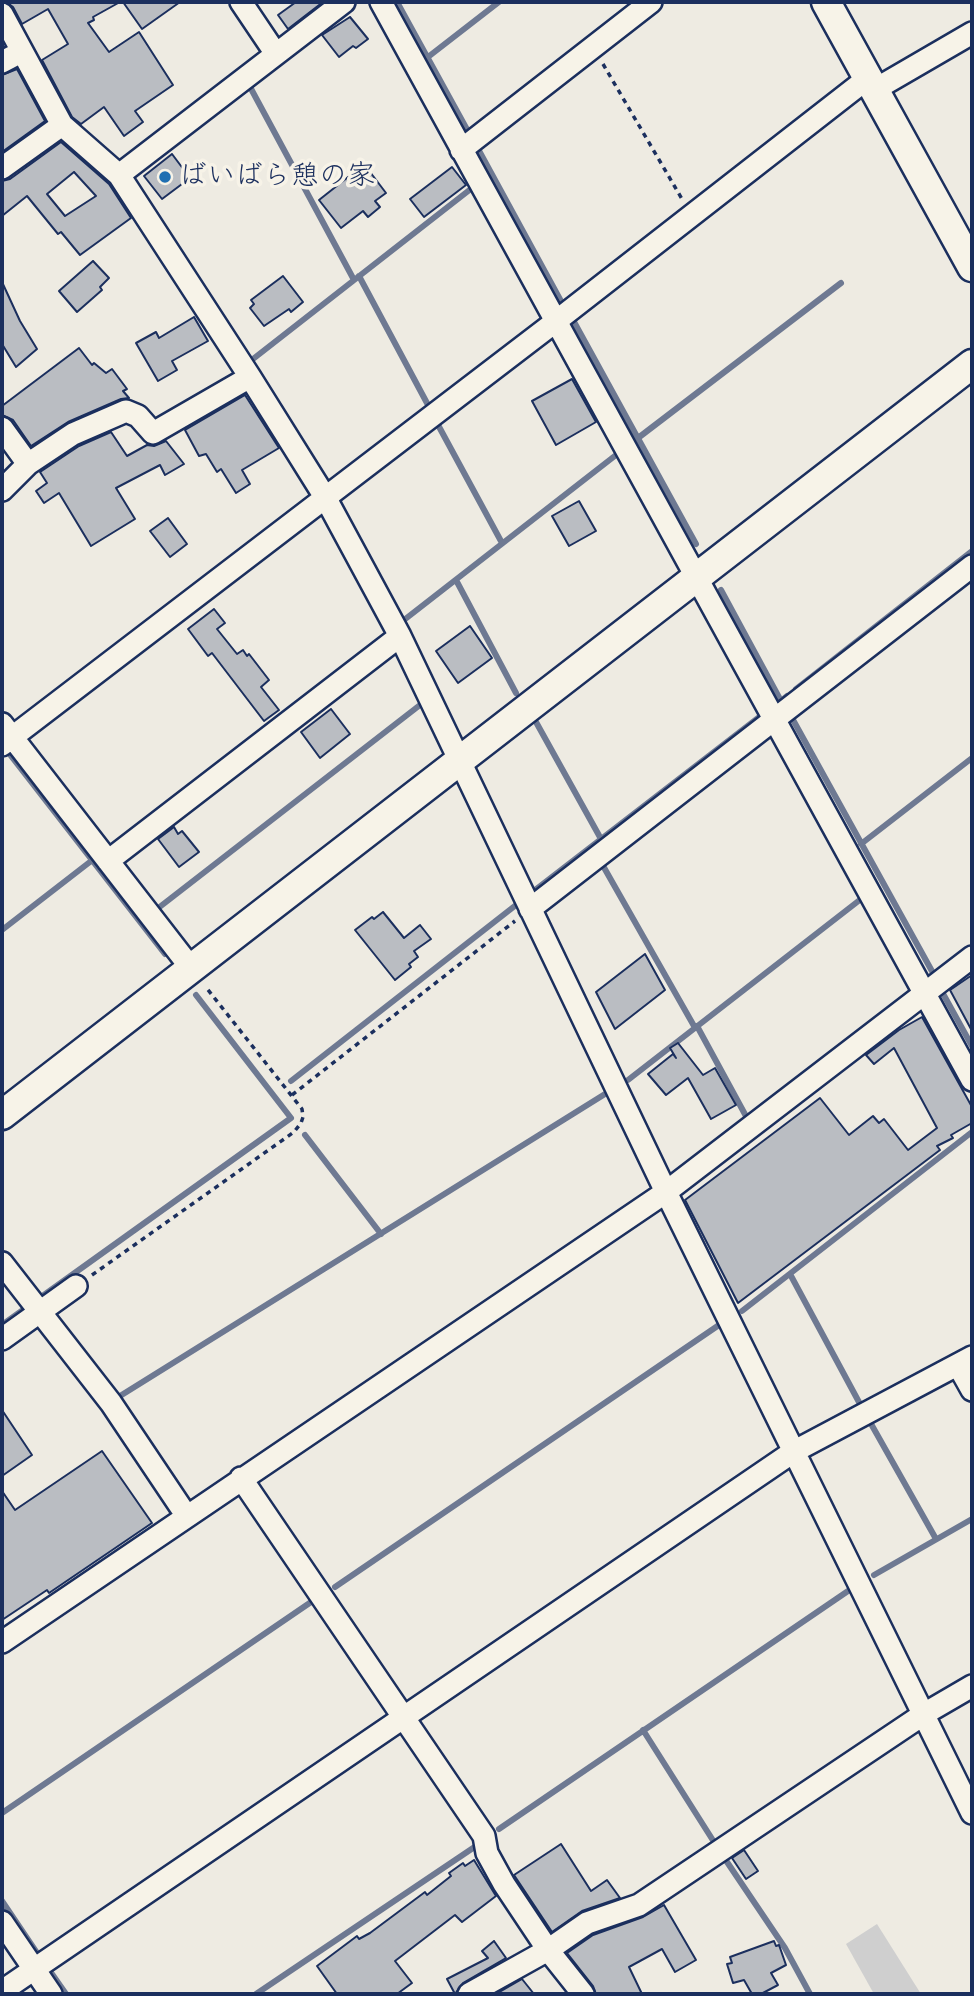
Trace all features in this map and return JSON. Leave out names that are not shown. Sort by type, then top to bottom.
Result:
[{"type":"street","points":[[241,2],[276,54]]},
{"type":"street","points":[[119,175],[344,2]]},
{"type":"street","points":[[381,2],[972,1080]]},
{"type":"street","points":[[461,150],[651,2]]},
{"type":"street","points":[[826,2],[972,267]]},
{"type":"street","points":[[2,14],[62,125],[119,175],[250,377],[325,497],[400,636],[666,1192],[972,1813]]},
{"type":"street","points":[[191,968],[5,735],[325,497],[692,215],[871,84],[972,33]]},
{"type":"street","points":[[2,62],[21,52]]},
{"type":"street","points":[[2,168],[62,125]]},
{"type":"street","points":[[2,1115],[972,365]]},
{"type":"street","points":[[2,490],[28,464],[72,434],[126,411],[138,415],[153,433],[250,377]]},
{"type":"street","points":[[2,428],[28,464]]},
{"type":"street","points":[[530,909],[972,566]]},
{"type":"street","points":[[108,861],[400,636]]},
{"type":"street","points":[[2,1642],[666,1192],[972,957]]},
{"type":"street","points":[[2,1263],[111,1403],[186,1515]]},
{"type":"street","points":[[2,1339],[35,1306],[76,1286]]},
{"type":"street","points":[[2,1991],[793,1452],[965,1361],[972,1390]]},
{"type":"street","points":[[241,1478],[484,1836],[486,1853],[504,1884],[548,1950],[583,1994]]},
{"type":"street","points":[[469,1994],[548,1950],[587,1923],[639,1905],[924,1714],[972,1686]]},
{"type":"street","points":[[2,1922],[51,1994]]},
{"type":"path","points":[[593,47],[692,215]]},
{"type":"path","points":[[291,1095],[530,909]]},
{"type":"path","points":[[76,1286],[295,1132],[303,1116],[302,1108],[191,968]]},
{"type":"shaded area","points":[[877,1924],[921,1994],[874,1994],[846,1944]]},
{"type":"building","points":[[6,2],[120,2],[93,17],[94,20],[88,23],[109,52],[139,32],[173,85],[135,111],[143,122],[124,136],[104,107],[81,124],[72,117],[42,60],[68,44],[48,9],[22,24],[13,7]]},
{"type":"building","points":[[123,2],[180,2],[142,29]]},
{"type":"building","points":[[296,2],[323,2],[288,29],[278,15]]},
{"type":"building","points":[[350,17],[368,39],[339,57],[322,35]]},
{"type":"building","points":[[17,69],[45,121],[2,152],[2,75]]},
{"type":"building","points":[[61,142],[109,184],[131,218],[80,255],[61,232],[58,234],[27,196],[2,216],[2,181],[10,179]],"holes":[[[74,172],[96,196],[65,216],[47,194]]]},
{"type":"building","points":[[172,154],[190,178],[162,199],[144,176]]},
{"type":"building","points":[[362,166],[365,170],[367,168],[386,193],[375,201],[380,207],[368,217],[363,211],[341,228],[319,200]]},
{"type":"building","points":[[452,167],[466,185],[424,217],[410,199]]},
{"type":"building","points":[[93,261],[109,278],[100,287],[102,290],[77,312],[59,291]]},
{"type":"building","points":[[283,276],[303,302],[291,312],[289,309],[264,326],[250,308],[254,304],[251,300]]},
{"type":"building","points":[[2,282],[20,321],[37,349],[16,367],[2,344]]},
{"type":"building","points":[[194,317],[208,341],[172,361],[177,370],[158,381],[136,343],[156,332],[159,338]]},
{"type":"building","points":[[79,348],[92,365],[94,363],[106,373],[112,369],[127,389],[123,391],[129,398],[68,422],[31,446],[13,420],[2,415],[2,406]]},
{"type":"building","points":[[572,379],[596,422],[556,445],[532,401]]},
{"type":"building","points":[[245,395],[279,448],[242,470],[250,484],[236,493],[221,469],[217,472],[206,454],[199,456],[185,430]]},
{"type":"building","points":[[111,432],[127,456],[147,445],[154,446],[166,441],[184,464],[165,475],[160,465],[116,488],[135,519],[91,546],[59,493],[44,503],[36,491],[47,483],[40,472],[79,446]]},
{"type":"building","points":[[579,501],[596,531],[569,546],[552,516]]},
{"type":"building","points":[[168,518],[187,544],[170,557],[150,531]]},
{"type":"building","points":[[214,609],[225,623],[217,629],[237,654],[243,650],[247,656],[249,654],[269,680],[261,687],[279,710],[264,721],[212,653],[208,656],[188,629]]},
{"type":"building","points":[[470,626],[492,658],[458,683],[436,651]]},
{"type":"building","points":[[331,709],[350,734],[320,758],[301,732]]},
{"type":"building","points":[[174,827],[178,834],[182,831],[199,852],[179,867],[158,839]]},
{"type":"building","points":[[383,912],[404,938],[420,925],[431,939],[414,951],[418,957],[409,964],[411,967],[395,980],[355,930]]},
{"type":"building","points":[[645,954],[665,990],[615,1029],[596,992]]},
{"type":"building","points":[[972,975],[972,1031],[950,990]]},
{"type":"building","points":[[922,1017],[972,1107],[972,1123],[951,1135],[953,1138],[937,1146],[940,1150],[738,1303],[685,1200],[820,1098],[849,1135],[873,1116],[879,1123],[884,1119],[908,1150],[937,1128],[894,1048],[874,1064],[866,1055],[899,1030]]},
{"type":"building","points":[[678,1043],[703,1075],[715,1068],[736,1105],[711,1119],[688,1078],[666,1095],[648,1074],[673,1054],[676,1058],[670,1048]]},
{"type":"building","points":[[2,1410],[32,1455],[2,1476]]},
{"type":"building","points":[[102,1451],[152,1523],[49,1593],[47,1590],[2,1620],[2,1491],[15,1510]]},
{"type":"building","points":[[561,1844],[591,1891],[607,1880],[620,1898],[582,1911],[552,1932],[514,1875]]},
{"type":"building","points":[[744,1850],[758,1871],[746,1879],[732,1858]]},
{"type":"building","points":[[474,1860],[496,1896],[462,1922],[455,1915],[395,1961],[412,1983],[397,1994],[337,1994],[317,1966],[357,1936],[359,1939],[370,1933],[425,1892],[427,1895],[463,1863],[465,1866]]},
{"type":"building","points":[[664,1905],[696,1960],[675,1972],[662,1949],[629,1967],[642,1994],[596,1994],[593,1986],[567,1953],[593,1935],[643,1917]]},
{"type":"building","points":[[494,1941],[506,1958],[463,1983],[455,1994],[447,1979],[488,1958],[482,1951]]},
{"type":"building","points":[[774,1941],[776,1946],[779,1945],[786,1965],[771,1973],[778,1985],[761,1994],[752,1994],[744,1980],[733,1983],[727,1964],[732,1963],[730,1957]]},
{"type":"building","points":[[522,1979],[534,1994],[496,1994]]},
{"type":"waterway","points":[[397,2],[470,135]]},
{"type":"waterway","points":[[428,57],[499,2]]},
{"type":"waterway","points":[[249,85],[354,280]]},
{"type":"waterway","points":[[477,147],[562,303]]},
{"type":"waterway","points":[[253,359],[472,188]]},
{"type":"waterway","points":[[359,276],[428,405]]},
{"type":"waterway","points":[[638,438],[841,283]]},
{"type":"waterway","points":[[573,320],[696,544]]},
{"type":"waterway","points":[[437,423],[502,543]]},
{"type":"waterway","points":[[404,620],[616,455]]},
{"type":"waterway","points":[[796,689],[972,551]]},
{"type":"waterway","points":[[456,580],[516,693]]},
{"type":"waterway","points":[[721,590],[781,701],[787,696]]},
{"type":"waterway","points":[[157,909],[420,705]]},
{"type":"waterway","points":[[535,890],[763,714]]},
{"type":"waterway","points":[[792,718],[933,973]]},
{"type":"waterway","points":[[536,722],[601,839]]},
{"type":"waterway","points":[[8,752],[165,954]]},
{"type":"waterway","points":[[861,844],[972,758]]},
{"type":"waterway","points":[[2,930],[95,858]]},
{"type":"waterway","points":[[602,864],[694,1026]]},
{"type":"waterway","points":[[628,1080],[861,899]]},
{"type":"waterway","points":[[291,1081],[516,905]]},
{"type":"waterway","points":[[941,990],[972,1046]]},
{"type":"waterway","points":[[2,1325],[291,1118],[196,995]]},
{"type":"waterway","points":[[697,1026],[747,1118]]},
{"type":"waterway","points":[[120,1396],[605,1094]]},
{"type":"waterway","points":[[742,1311],[972,1132]]},
{"type":"waterway","points":[[305,1135],[381,1234]]},
{"type":"waterway","points":[[790,1274],[860,1404]]},
{"type":"waterway","points":[[335,1587],[719,1325]]},
{"type":"waterway","points":[[870,1422],[936,1539]]},
{"type":"waterway","points":[[874,1575],[972,1519]]},
{"type":"waterway","points":[[499,1829],[848,1591]]},
{"type":"waterway","points":[[2,1813],[314,1600]]},
{"type":"waterway","points":[[643,1730],[714,1842]]},
{"type":"waterway","points":[[256,1994],[476,1846]]},
{"type":"waterway","points":[[725,1859],[785,1948],[810,1994]]},
{"type":"waterway","points":[[2,1901],[37,1953]]},
{"type":"waterway","points":[[52,1974],[66,1994]]},
{"type":"place","name":"ばいばら憩の家","points":[[165,177]]}]
